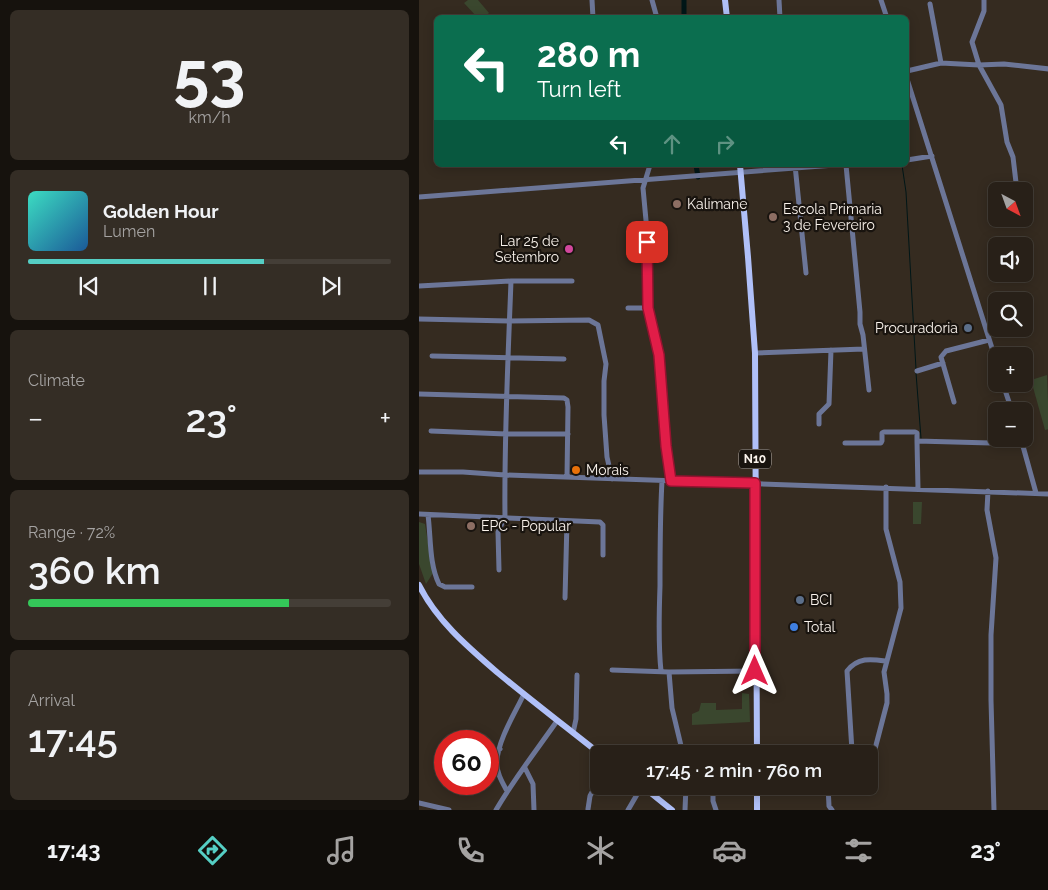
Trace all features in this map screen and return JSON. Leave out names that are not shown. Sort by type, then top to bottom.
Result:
[{"type":"main road","points":[[725,0],[727,15]]},
{"type":"main road","name":"N10","points":[[739,167],[755,353],[757,745]]},
{"type":"main road","points":[[419,585],[428,603],[466,644],[524,694],[590,746]]},
{"type":"main road","points":[[654,795],[673,810]]},
{"type":"main road","points":[[757,795],[757,810]]},
{"type":"street","points":[[592,0],[593,15]]},
{"type":"street","points":[[652,0],[656,15]]},
{"type":"street","points":[[779,0],[780,15]]},
{"type":"street","points":[[881,0],[886,15]]},
{"type":"street","points":[[984,0],[984,11],[972,42],[979,66],[1001,104],[1007,142],[1013,157],[1016,182]]},
{"type":"street","points":[[930,4],[941,63]]},
{"type":"street","points":[[909,70],[941,63],[979,66],[1004,64],[1048,69]]},
{"type":"street","points":[[909,85],[991,347]]},
{"type":"street","points":[[909,160],[932,156]]},
{"type":"street","points":[[649,167],[643,188],[647,242],[648,308],[659,355],[666,446],[671,481]]},
{"type":"street","points":[[419,198],[740,174],[795,167],[806,273]]},
{"type":"street","points":[[846,167],[860,324],[869,390]]},
{"type":"street","points":[[419,286],[511,281],[572,281]]},
{"type":"street","points":[[499,570],[498,532],[505,517],[506,396],[511,281]]},
{"type":"street","points":[[628,308],[648,308]]},
{"type":"street","points":[[419,319],[589,320],[598,325],[606,364],[604,415],[607,457],[612,478]]},
{"type":"street","points":[[954,402],[941,357],[946,351],[989,340]]},
{"type":"street","points":[[755,353],[864,349]]},
{"type":"street","points":[[819,424],[819,414],[829,404],[831,350]]},
{"type":"street","points":[[432,356],[564,360]]},
{"type":"street","points":[[917,371],[943,364]]},
{"type":"street","points":[[419,394],[564,398],[567,400],[568,407],[567,477]]},
{"type":"street","points":[[431,431],[568,434]]},
{"type":"street","points":[[845,443],[881,442],[884,432],[916,432],[918,489]]},
{"type":"street","points":[[917,441],[988,442]]},
{"type":"street","points":[[1023,447],[1036,494]]},
{"type":"street","points":[[419,472],[463,472],[1048,494]]},
{"type":"street","points":[[661,671],[659,656],[660,512],[663,481]]},
{"type":"street","points":[[877,745],[887,703],[884,672],[901,613],[902,594],[886,529],[886,488]]},
{"type":"street","points":[[988,491],[988,512],[996,558],[991,644],[994,810]]},
{"type":"street","points":[[419,514],[595,521],[602,523],[603,555]]},
{"type":"street","points":[[428,515],[431,554],[439,584],[445,587],[472,587]]},
{"type":"street","points":[[565,598],[567,521]]},
{"type":"street","points":[[852,745],[847,671],[856,662],[862,660],[886,661]]},
{"type":"street","points":[[612,670],[669,672],[755,671]]},
{"type":"street","points":[[669,672],[672,708],[681,745]]},
{"type":"street","points":[[573,733],[576,719],[577,676]]},
{"type":"street","points":[[507,791],[499,774],[497,762],[504,734],[524,694]]},
{"type":"street","points":[[496,810],[507,791],[557,721]]},
{"type":"street","points":[[525,768],[533,784],[534,810]]},
{"type":"street","points":[[588,810],[591,795]]},
{"type":"street","points":[[628,810],[637,795]]},
{"type":"street","points":[[685,810],[686,795]]},
{"type":"street","points":[[713,795],[716,810]]},
{"type":"street","points":[[828,795],[829,806],[832,810]]},
{"type":"street","points":[[419,803],[449,810]]},
{"type":"green space","points":[[468,0],[478,0],[489,13],[486,15],[475,15],[464,3]]},
{"type":"green space","points":[[1047,375],[1049,429],[1045,430],[1033,387],[1033,379]]},
{"type":"green space","points":[[913,502],[922,502],[921,524],[913,524]]},
{"type":"green space","points":[[419,522],[425,524],[433,573],[426,584],[419,564]]},
{"type":"green space","points":[[742,693],[749,694],[750,722],[692,725],[692,714],[699,711],[701,703],[716,703],[716,710],[742,709]]},
{"type":"waterway","points":[[684,0],[684,15]]},
{"type":"waterway","points":[[696,167],[698,177]]},
{"type":"waterway","points":[[902,167],[906,192],[916,369]]},
{"type":"waterway","points":[[916,373],[921,438]]},
{"type":"place","name":"Kalimane","points":[[677,204]]},
{"type":"place","name":"Escola Primaria 3 de Fevereiro","points":[[773,217]]},
{"type":"place","name":"Lar 25 de Setembro","points":[[569,249]]},
{"type":"place","name":"Procuradoria","points":[[968,328]]},
{"type":"place","name":"Morais","points":[[576,470]]},
{"type":"place","name":"EPC - Popular","points":[[471,526]]},
{"type":"place","name":"BCI","points":[[800,600]]},
{"type":"place","name":"Total","points":[[794,627]]},
{"type":"route","points":[[647,242],[648,308],[659,355],[666,446],[671,481],[755,483],[755,671]]}]
